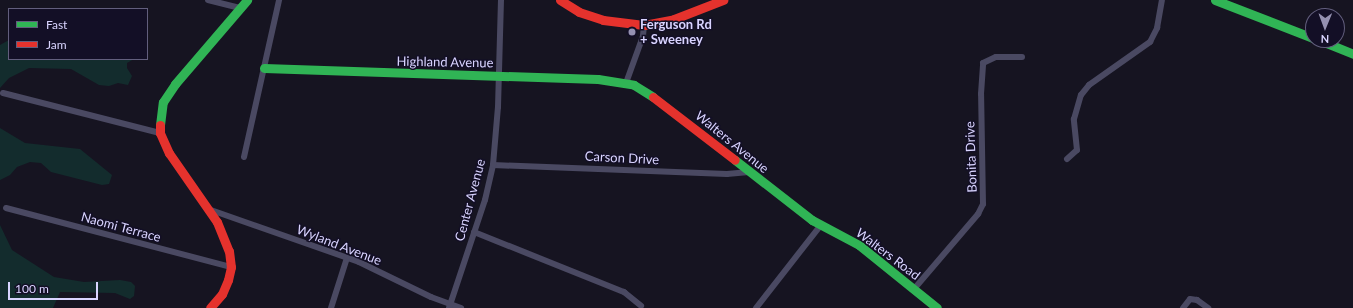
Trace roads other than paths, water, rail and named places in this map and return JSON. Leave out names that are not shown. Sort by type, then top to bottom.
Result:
[{"type":"street","points":[[208,0],[241,8]]},
{"type":"street","points":[[210,308],[226,286],[231,267],[226,241],[207,209],[169,153],[160,133],[160,110],[167,94],[247,0]]},
{"type":"street","points":[[244,157],[279,0]]},
{"type":"street","name":"Center Avenue","points":[[450,306],[474,232],[493,164],[498,122],[501,0]]},
{"type":"street","points":[[560,0],[579,12],[603,20],[644,25],[674,19],[723,0]]},
{"type":"street","points":[[1067,159],[1077,150],[1074,119],[1081,95],[1090,85],[1150,42],[1157,28],[1162,0]]},
{"type":"street","points":[[1215,0],[1305,35]]},
{"type":"street","points":[[626,83],[643,36],[644,25]]},
{"type":"street","points":[[1338,48],[1353,54]]},
{"type":"street","name":"Bonita Drive","points":[[914,289],[978,214],[983,204],[981,116],[983,63],[996,57],[1022,57]]},
{"type":"street","name":"Highland Avenue","points":[[264,68],[326,72],[598,78],[626,83]]},
{"type":"street","name":"Walters Avenue","points":[[626,83],[657,99],[820,226]]},
{"type":"street","points":[[4,93],[160,133]]},
{"type":"street","name":"Carson Drive","points":[[493,164],[727,174],[749,172]]},
{"type":"street","name":"Naomi Terrace","points":[[6,208],[231,267]]},
{"type":"street","name":"Wyland Avenue","points":[[207,209],[347,258],[450,306],[461,308]]},
{"type":"street","points":[[756,308],[820,226]]},
{"type":"street","name":"Walters Road","points":[[820,226],[859,245],[937,308]]},
{"type":"street","points":[[474,232],[624,292],[641,306]]},
{"type":"street","points":[[331,308],[347,258]]},
{"type":"street","points":[[1183,308],[1190,299],[1197,300],[1208,308]]},
{"type":"place","name":"Ferguson Rd + Sweeney","points":[[632,32]]}]
